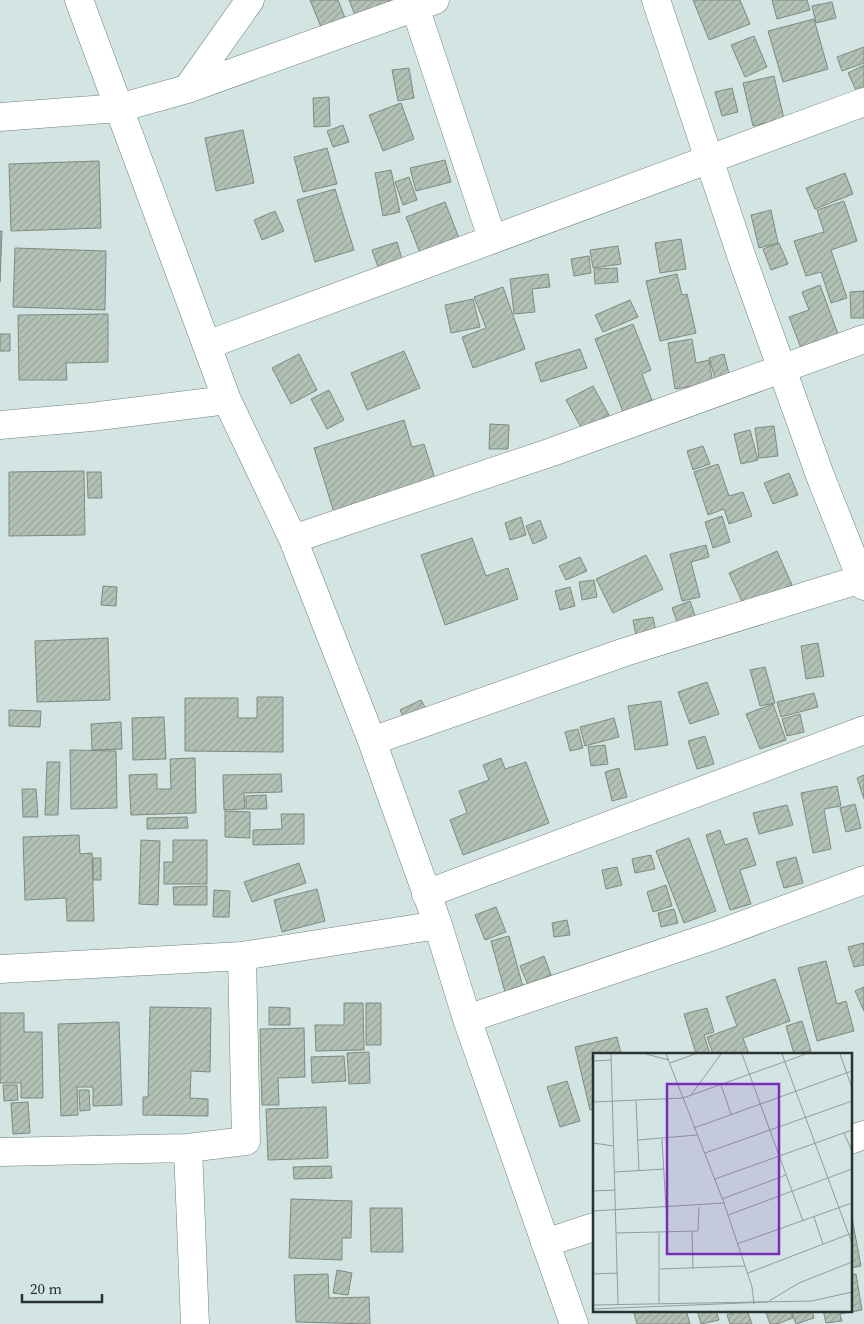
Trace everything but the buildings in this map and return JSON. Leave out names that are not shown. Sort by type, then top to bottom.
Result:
[{"type":"street","points":[[79,0],[227,400],[293,539],[372,741],[438,925],[467,1019],[574,1324]]},
{"type":"street","points":[[187,89],[250,0]]},
{"type":"street","points":[[372,741],[625,652],[863,581],[782,369],[708,159],[656,0]]},
{"type":"street","points":[[0,116],[119,108],[187,89],[425,4],[492,238]]},
{"type":"street","points":[[207,345],[864,102]]},
{"type":"street","points":[[293,539],[552,452],[864,340]]},
{"type":"street","points":[[0,425],[91,417],[227,400]]},
{"type":"street","points":[[426,894],[864,730]]},
{"type":"street","points":[[467,1019],[716,935],[864,880]]},
{"type":"street","points":[[0,970],[242,956],[438,925]]},
{"type":"street","points":[[0,1152],[188,1148],[246,1142],[242,956]]},
{"type":"street","points":[[852,1139],[864,1135]]},
{"type":"street","points":[[188,1148],[195,1324]]},
{"type":"street","points":[[545,1243],[593,1227]]}]
